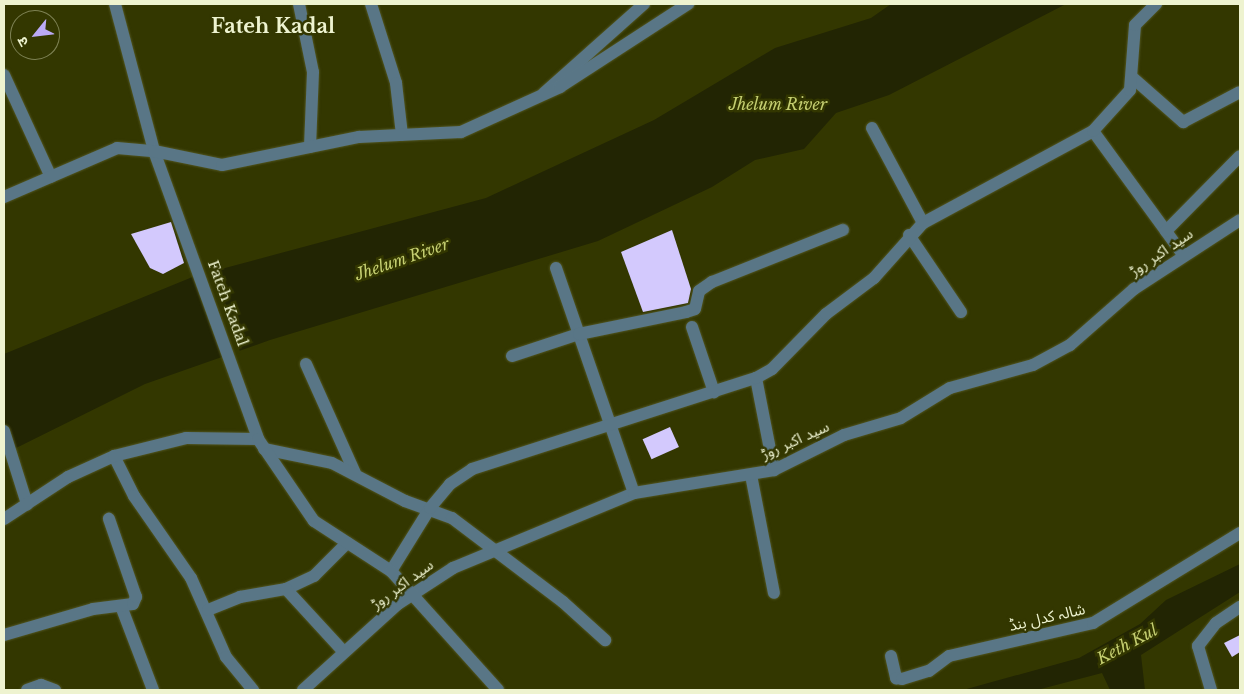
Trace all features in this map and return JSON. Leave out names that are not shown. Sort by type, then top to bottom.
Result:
[{"type":"street","name":"Fateh Kadal","points":[[114,4],[154,150],[188,239],[261,444],[314,521],[391,571],[413,592],[498,690]]},
{"type":"street","points":[[299,4],[313,72],[310,147]]},
{"type":"street","points":[[371,4],[400,101],[402,135]]},
{"type":"street","points":[[538,98],[644,4]]},
{"type":"street","points":[[4,197],[118,148],[154,150],[222,165],[310,147],[402,135],[462,132],[538,98],[688,4]]},
{"type":"street","points":[[391,571],[430,508],[450,484],[472,469],[756,378],[874,278],[910,235],[923,223],[1093,130],[1125,99],[1133,78],[1135,25],[1156,4]]},
{"type":"street","points":[[4,75],[51,177]]},
{"type":"street","points":[[1133,78],[1183,122],[1240,92]]},
{"type":"street","points":[[872,128],[923,223]]},
{"type":"street","points":[[1093,130],[1184,256]]},
{"type":"street","points":[[1166,231],[1240,156]]},
{"type":"street","name":"سید اکبر روڑ","points":[[303,690],[343,651],[413,592],[453,568],[634,494],[774,470],[844,436],[901,418],[956,386],[1033,366],[1077,340],[1122,300],[1184,256],[1240,220]]},
{"type":"street","points":[[512,356],[579,334],[695,309],[699,291],[712,282],[843,230]]},
{"type":"street","points":[[910,235],[961,312]]},
{"type":"street","points":[[556,268],[634,494]]},
{"type":"street","points":[[692,327],[714,392]]},
{"type":"street","points":[[306,364],[355,473]]},
{"type":"street","points":[[756,378],[774,470]]},
{"type":"street","points":[[4,431],[27,504]]},
{"type":"street","points":[[4,519],[68,477],[114,456],[186,438],[261,444],[324,460],[355,473],[405,501],[430,508],[452,518],[563,602],[605,640]]},
{"type":"street","points":[[114,456],[134,496],[208,610],[226,657],[253,690]]},
{"type":"street","points":[[751,475],[774,593]]},
{"type":"street","points":[[4,635],[93,608],[134,604],[136,597],[108,519]]},
{"type":"street","name":"شالہ کدل بنڈ","points":[[891,656],[896,678],[902,679],[929,671],[949,656],[1093,623],[1240,534]]},
{"type":"street","points":[[208,610],[240,597],[286,589],[318,572],[347,543]]},
{"type":"street","points":[[286,589],[343,651]]},
{"type":"street","points":[[121,606],[153,690]]},
{"type":"street","points":[[1211,690],[1198,646],[1216,622],[1240,606]]},
{"type":"street","points":[[27,690],[41,685],[55,690]]},
{"type":"water","name":"Jhelum River","points":[[891,4],[1066,4],[889,95],[836,113],[804,149],[755,160],[712,187],[598,241],[270,340],[145,384],[4,454],[4,354],[195,276],[486,198],[654,120],[775,48],[871,18]]},
{"type":"water","name":"Keth Kul","points":[[1240,564],[1240,592],[1141,655],[1145,690],[1110,690],[1102,673],[1037,690],[963,690],[1079,658],[1140,624],[1166,600]]},
{"type":"pier","points":[[210,269],[240,353],[223,359],[192,275]]},
{"type":"building","points":[[171,222],[184,263],[163,274],[150,268],[131,234]]},
{"type":"building","points":[[672,230],[691,289],[688,303],[643,312],[621,252]]},
{"type":"building","points":[[670,427],[679,447],[652,459],[643,439]]},
{"type":"building","points":[[1240,635],[1240,652],[1232,657],[1224,643]]},
{"type":"district","name":"Fateh Kadal","points":[[273,26]]}]
